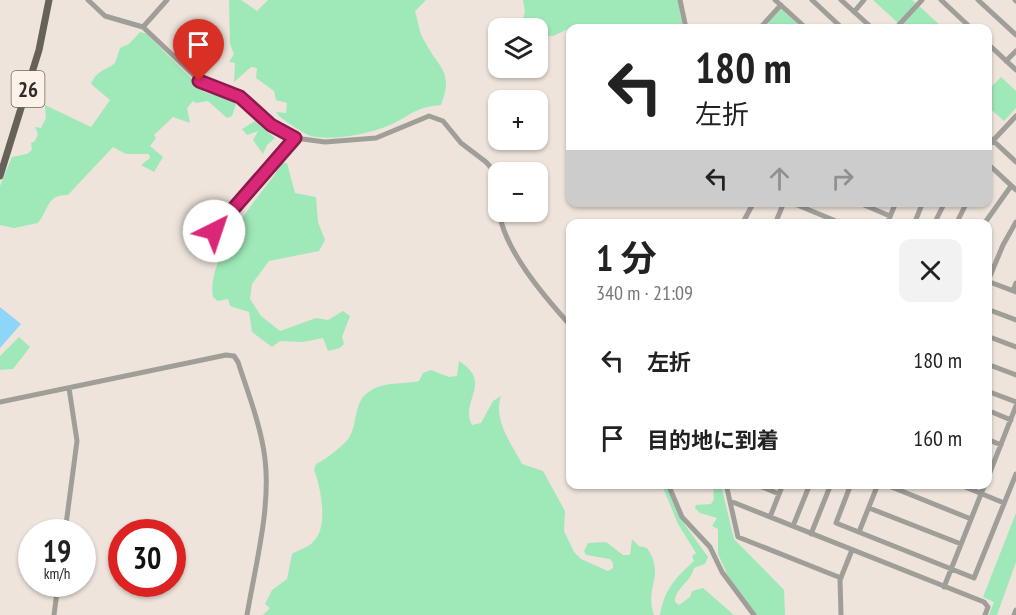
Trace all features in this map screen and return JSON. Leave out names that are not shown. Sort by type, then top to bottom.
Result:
[{"type":"main road","name":"26","points":[[0,176],[39,50],[49,0]]},
{"type":"street","points":[[88,0],[105,15],[143,27],[199,81],[240,97],[271,125],[295,138],[325,142],[376,138],[395,133],[424,116],[433,117],[443,121],[461,143],[488,164]]},
{"type":"street","points":[[143,27],[167,0]]},
{"type":"street","points":[[680,0],[685,24]]},
{"type":"street","points":[[776,0],[802,24]]},
{"type":"street","points":[[812,0],[838,24]]},
{"type":"street","points":[[841,0],[868,24]]},
{"type":"street","points":[[854,12],[864,0]]},
{"type":"street","points":[[900,24],[922,0]]},
{"type":"street","points":[[941,0],[967,24]]},
{"type":"street","points":[[978,0],[1016,35]]},
{"type":"street","points":[[764,24],[781,5]]},
{"type":"street","points":[[992,48],[1016,70]]},
{"type":"street","points":[[1006,61],[1016,51]]},
{"type":"street","points":[[1016,116],[993,141],[1016,162]]},
{"type":"street","points":[[214,231],[295,138]]},
{"type":"street","points":[[988,219],[1014,188],[993,169]]},
{"type":"street","points":[[802,207],[831,219]]},
{"type":"street","points":[[869,207],[890,216]]},
{"type":"street","points":[[889,219],[894,207]]},
{"type":"street","points":[[503,222],[506,235],[525,266],[550,303],[566,321]]},
{"type":"street","points":[[992,270],[1016,222]]},
{"type":"street","points":[[992,283],[1014,292],[1016,283]]},
{"type":"street","points":[[992,311],[1016,320]]},
{"type":"street","points":[[992,338],[1016,348]]},
{"type":"street","points":[[0,402],[226,355],[234,356],[254,413],[265,460],[265,501],[247,615]]},
{"type":"street","points":[[992,365],[1016,375]]},
{"type":"street","points":[[67,519],[77,441],[69,388]]},
{"type":"street","points":[[992,393],[1016,404],[992,463]]},
{"type":"street","points":[[992,412],[1011,420]]},
{"type":"street","points":[[992,441],[1001,445]]},
{"type":"street","points":[[849,489],[836,523],[974,578],[1016,474]]},
{"type":"street","points":[[671,489],[682,517],[710,547],[722,572],[754,615]]},
{"type":"street","points":[[727,489],[738,537],[840,578]]},
{"type":"street","points":[[767,489],[779,494]]},
{"type":"street","points":[[770,517],[781,489]]},
{"type":"street","points":[[793,526],[808,489]]},
{"type":"street","points":[[811,534],[829,489]]},
{"type":"street","points":[[859,532],[876,489]]},
{"type":"street","points":[[896,489],[971,519]]},
{"type":"street","points":[[970,489],[1004,503]]},
{"type":"street","points":[[944,586],[983,489]]},
{"type":"street","points":[[730,501],[986,604],[985,615]]},
{"type":"street","points":[[869,508],[961,544]]},
{"type":"street","points":[[841,615],[840,578],[852,550]]},
{"type":"street","points":[[54,615],[56,597]]},
{"type":"street","points":[[1014,615],[1016,610]]},
{"type":"green space","points":[[229,0],[241,0],[257,11],[268,0],[426,0],[415,11],[423,38],[445,77],[445,94],[441,105],[419,110],[390,125],[362,134],[330,138],[308,135],[279,116],[276,112],[286,113],[287,103],[276,100],[274,91],[256,78],[257,68],[251,67],[234,82],[235,63],[229,62],[234,54],[230,44]]},
{"type":"green space","points":[[523,0],[678,0],[682,24],[566,24],[566,30],[553,36],[548,36],[548,18],[523,18],[525,12]]},
{"type":"green space","points":[[873,0],[912,0],[916,3],[898,23]]},
{"type":"green space","points":[[919,6],[939,24],[903,24]]},
{"type":"green space","points":[[781,9],[798,24],[769,24]]},
{"type":"green space","points":[[140,32],[147,34],[204,92],[234,101],[236,104],[232,116],[227,118],[208,101],[196,103],[193,101],[187,108],[190,123],[173,117],[154,135],[156,138],[150,146],[163,157],[154,172],[141,165],[150,158],[149,154],[126,154],[113,147],[68,195],[56,197],[49,203],[38,223],[14,228],[0,225],[0,186],[12,157],[27,154],[32,150],[31,143],[35,141],[38,134],[35,127],[41,128],[46,118],[45,105],[91,127],[110,100],[91,84],[93,79],[115,63],[120,48],[129,44]]},
{"type":"green space","points":[[1001,77],[1016,91],[1016,108],[1004,121],[992,110],[992,86]]},
{"type":"green space","points":[[255,121],[275,138],[267,145],[263,154],[253,140],[258,131],[247,135],[242,129]]},
{"type":"green space","points":[[281,163],[287,163],[295,193],[316,197],[318,222],[325,240],[319,251],[269,261],[252,284],[250,299],[261,316],[280,331],[316,318],[328,320],[343,311],[350,316],[342,337],[344,344],[340,348],[328,351],[323,338],[303,342],[280,341],[272,347],[252,332],[249,312],[230,306],[228,299],[218,301],[213,297],[213,282],[224,249]]},
{"type":"green space","points":[[19,337],[30,347],[13,369],[0,370],[0,356]]},
{"type":"green space","points":[[459,361],[469,369],[474,377],[474,392],[469,408],[472,425],[481,423],[493,401],[501,396],[499,414],[508,440],[522,464],[543,471],[565,511],[564,531],[574,552],[581,559],[608,571],[613,568],[613,563],[610,559],[586,555],[584,551],[588,543],[606,542],[623,555],[630,555],[632,539],[639,546],[647,548],[655,566],[651,596],[654,615],[263,615],[270,608],[265,604],[272,590],[287,579],[292,554],[311,544],[318,536],[322,507],[314,470],[316,464],[324,460],[349,438],[358,407],[365,395],[388,384],[419,381],[423,373],[431,370],[449,377],[457,376]]},
{"type":"green space","points":[[664,489],[669,489],[680,518],[708,557],[705,564],[694,568],[675,602],[679,605],[690,597],[692,591],[703,588],[734,615],[660,615],[668,591],[676,579],[694,561],[692,556],[696,553],[678,524]]},
{"type":"green space","points":[[713,489],[722,489],[734,539],[784,590],[785,615],[755,615],[728,576],[718,554],[718,529],[712,526],[717,518],[700,513],[695,508],[696,505],[711,504],[714,499]]},
{"type":"green space","points":[[1016,513],[1016,562],[997,615],[989,615],[994,602],[983,597]]},
{"type":"water","points":[[0,307],[21,324],[0,348]]},
{"type":"route","points":[[199,81],[240,97],[271,125],[295,138],[214,231]]}]
